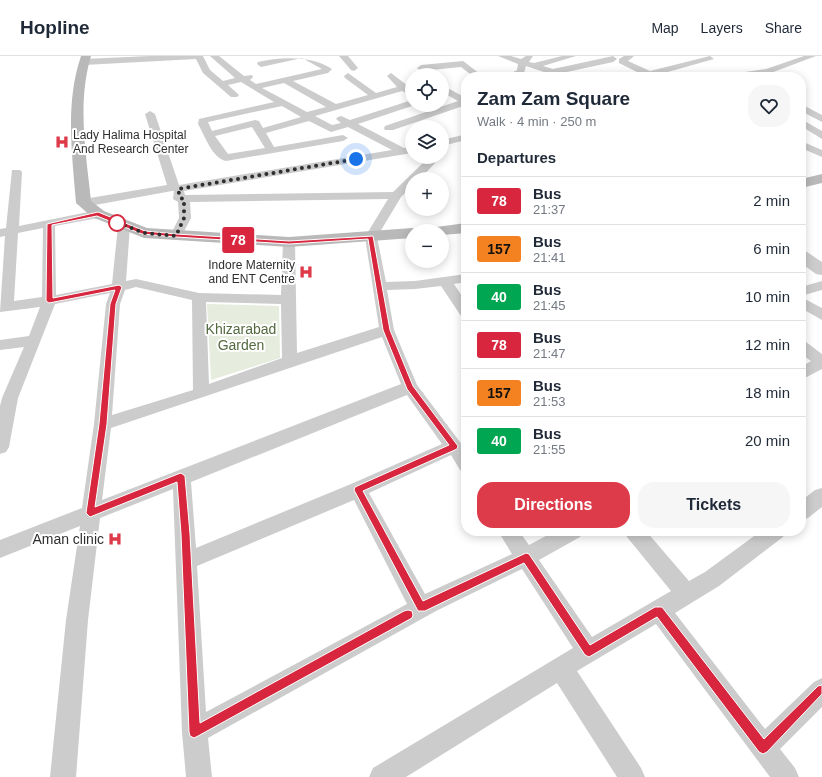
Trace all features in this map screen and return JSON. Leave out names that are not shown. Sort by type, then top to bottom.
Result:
[{"type":"main road","points":[[85,59],[80,75],[78,140],[84,203],[98,214],[144,233],[176,236],[289,242],[405,234]]},
{"type":"main road","points":[[806,183],[822,178]]},
{"type":"main road","points":[[449,230],[461,228]]},
{"type":"street","points":[[214,56],[254,87],[309,116],[371,156]]},
{"type":"street","points":[[252,56],[283,81],[332,108],[347,123],[405,149]]},
{"type":"street","points":[[254,87],[325,71],[328,69],[302,56],[261,64]]},
{"type":"street","points":[[343,56],[351,72],[375,96]]},
{"type":"street","points":[[502,56],[553,72],[560,72],[613,59],[626,58],[647,72]]},
{"type":"street","points":[[519,72],[521,71],[523,62],[531,56]]},
{"type":"street","points":[[533,66],[572,56]]},
{"type":"street","points":[[603,56],[613,59]]},
{"type":"street","points":[[762,72],[812,56],[822,59]]},
{"type":"street","points":[[85,59],[166,57],[199,59]]},
{"type":"street","points":[[131,59],[127,67],[129,68],[199,59]]},
{"type":"street","points":[[199,59],[206,71],[234,95]]},
{"type":"street","points":[[666,72],[710,59]]},
{"type":"street","points":[[422,68],[465,60],[476,72]]},
{"type":"street","points":[[301,66],[315,62]]},
{"type":"street","points":[[220,84],[257,76]]},
{"type":"street","points":[[260,132],[332,108],[403,88],[391,76]]},
{"type":"street","points":[[449,94],[461,100]]},
{"type":"street","points":[[283,103],[205,120],[203,121],[203,124],[221,155],[226,158],[343,138]]},
{"type":"street","points":[[388,128],[461,104]]},
{"type":"street","points":[[331,129],[405,105]]},
{"type":"street","points":[[806,110],[822,119]]},
{"type":"street","points":[[150,114],[178,192],[184,218],[176,236]]},
{"type":"street","points":[[209,135],[253,123],[271,150]]},
{"type":"street","points":[[806,125],[822,136]]},
{"type":"street","points":[[449,142],[461,141]]},
{"type":"street","points":[[806,146],[822,154]]},
{"type":"street","points":[[84,203],[178,192],[405,150]]},
{"type":"street","points":[[421,172],[429,164]]},
{"type":"street","points":[[16,172],[7,232],[4,307],[49,301],[136,283],[199,297],[288,300]]},
{"type":"street","points":[[405,187],[396,195],[370,237],[380,286],[386,330],[410,387],[461,457]]},
{"type":"street","points":[[178,192],[309,198],[396,195]]},
{"type":"street","points":[[7,232],[98,214]]},
{"type":"street","points":[[0,447],[10,398],[49,301],[49,224]]},
{"type":"street","points":[[63,777],[77,620],[103,424],[113,304],[119,287],[124,226]]},
{"type":"street","points":[[289,242],[288,300],[290,361]]},
{"type":"street","points":[[806,260],[822,270]]},
{"type":"street","points":[[380,286],[446,282],[461,279]]},
{"type":"street","points":[[446,282],[461,304]]},
{"type":"street","points":[[806,290],[822,285]]},
{"type":"street","points":[[199,297],[201,393]]},
{"type":"street","points":[[806,304],[822,315]]},
{"type":"street","points":[[103,424],[201,393],[290,361],[386,330]]},
{"type":"street","points":[[0,345],[34,340]]},
{"type":"street","points":[[806,350],[822,362],[806,371]]},
{"type":"street","points":[[0,548],[410,387]]},
{"type":"street","points":[[186,561],[358,490],[454,446]]},
{"type":"street","points":[[181,476],[194,732],[199,777]]},
{"type":"street","points":[[358,490],[421,608]]},
{"type":"street","points":[[806,508],[822,496]]},
{"type":"street","points":[[511,536],[589,652]]},
{"type":"street","points":[[194,732],[421,608],[526,557],[563,536]]},
{"type":"street","points":[[638,536],[687,594]]},
{"type":"street","points":[[382,777],[561,668],[712,579],[768,536]]},
{"type":"street","points":[[659,610],[786,777]]},
{"type":"street","points":[[561,668],[632,777]]},
{"type":"street","points":[[763,748],[822,690]]},
{"type":"green space","name":"Khizarabad Garden","points":[[207,304],[279,306],[280,358],[211,380]]},
{"type":"bus line","name":"78","points":[[408,615],[194,732],[186,534],[181,476],[90,513],[103,424],[113,304],[119,287],[49,301],[49,224],[98,214],[144,233],[176,236],[225,240],[289,242],[370,237],[380,286],[386,330],[410,387],[454,446],[358,490],[421,608],[526,557],[589,652],[659,610],[763,748],[822,690]]},
{"type":"place","name":"Lady Halima Hospital And Research Center","points":[[62,142]]},
{"type":"place","name":"Indore Maternity and ENT Centre","points":[[306,272]]},
{"type":"place","name":"Aman clinic","points":[[115,539]]},
{"type":"route","points":[[117,223],[111,220],[144,233],[176,236],[184,218],[184,199],[180,198],[178,189],[356,159]]}]
